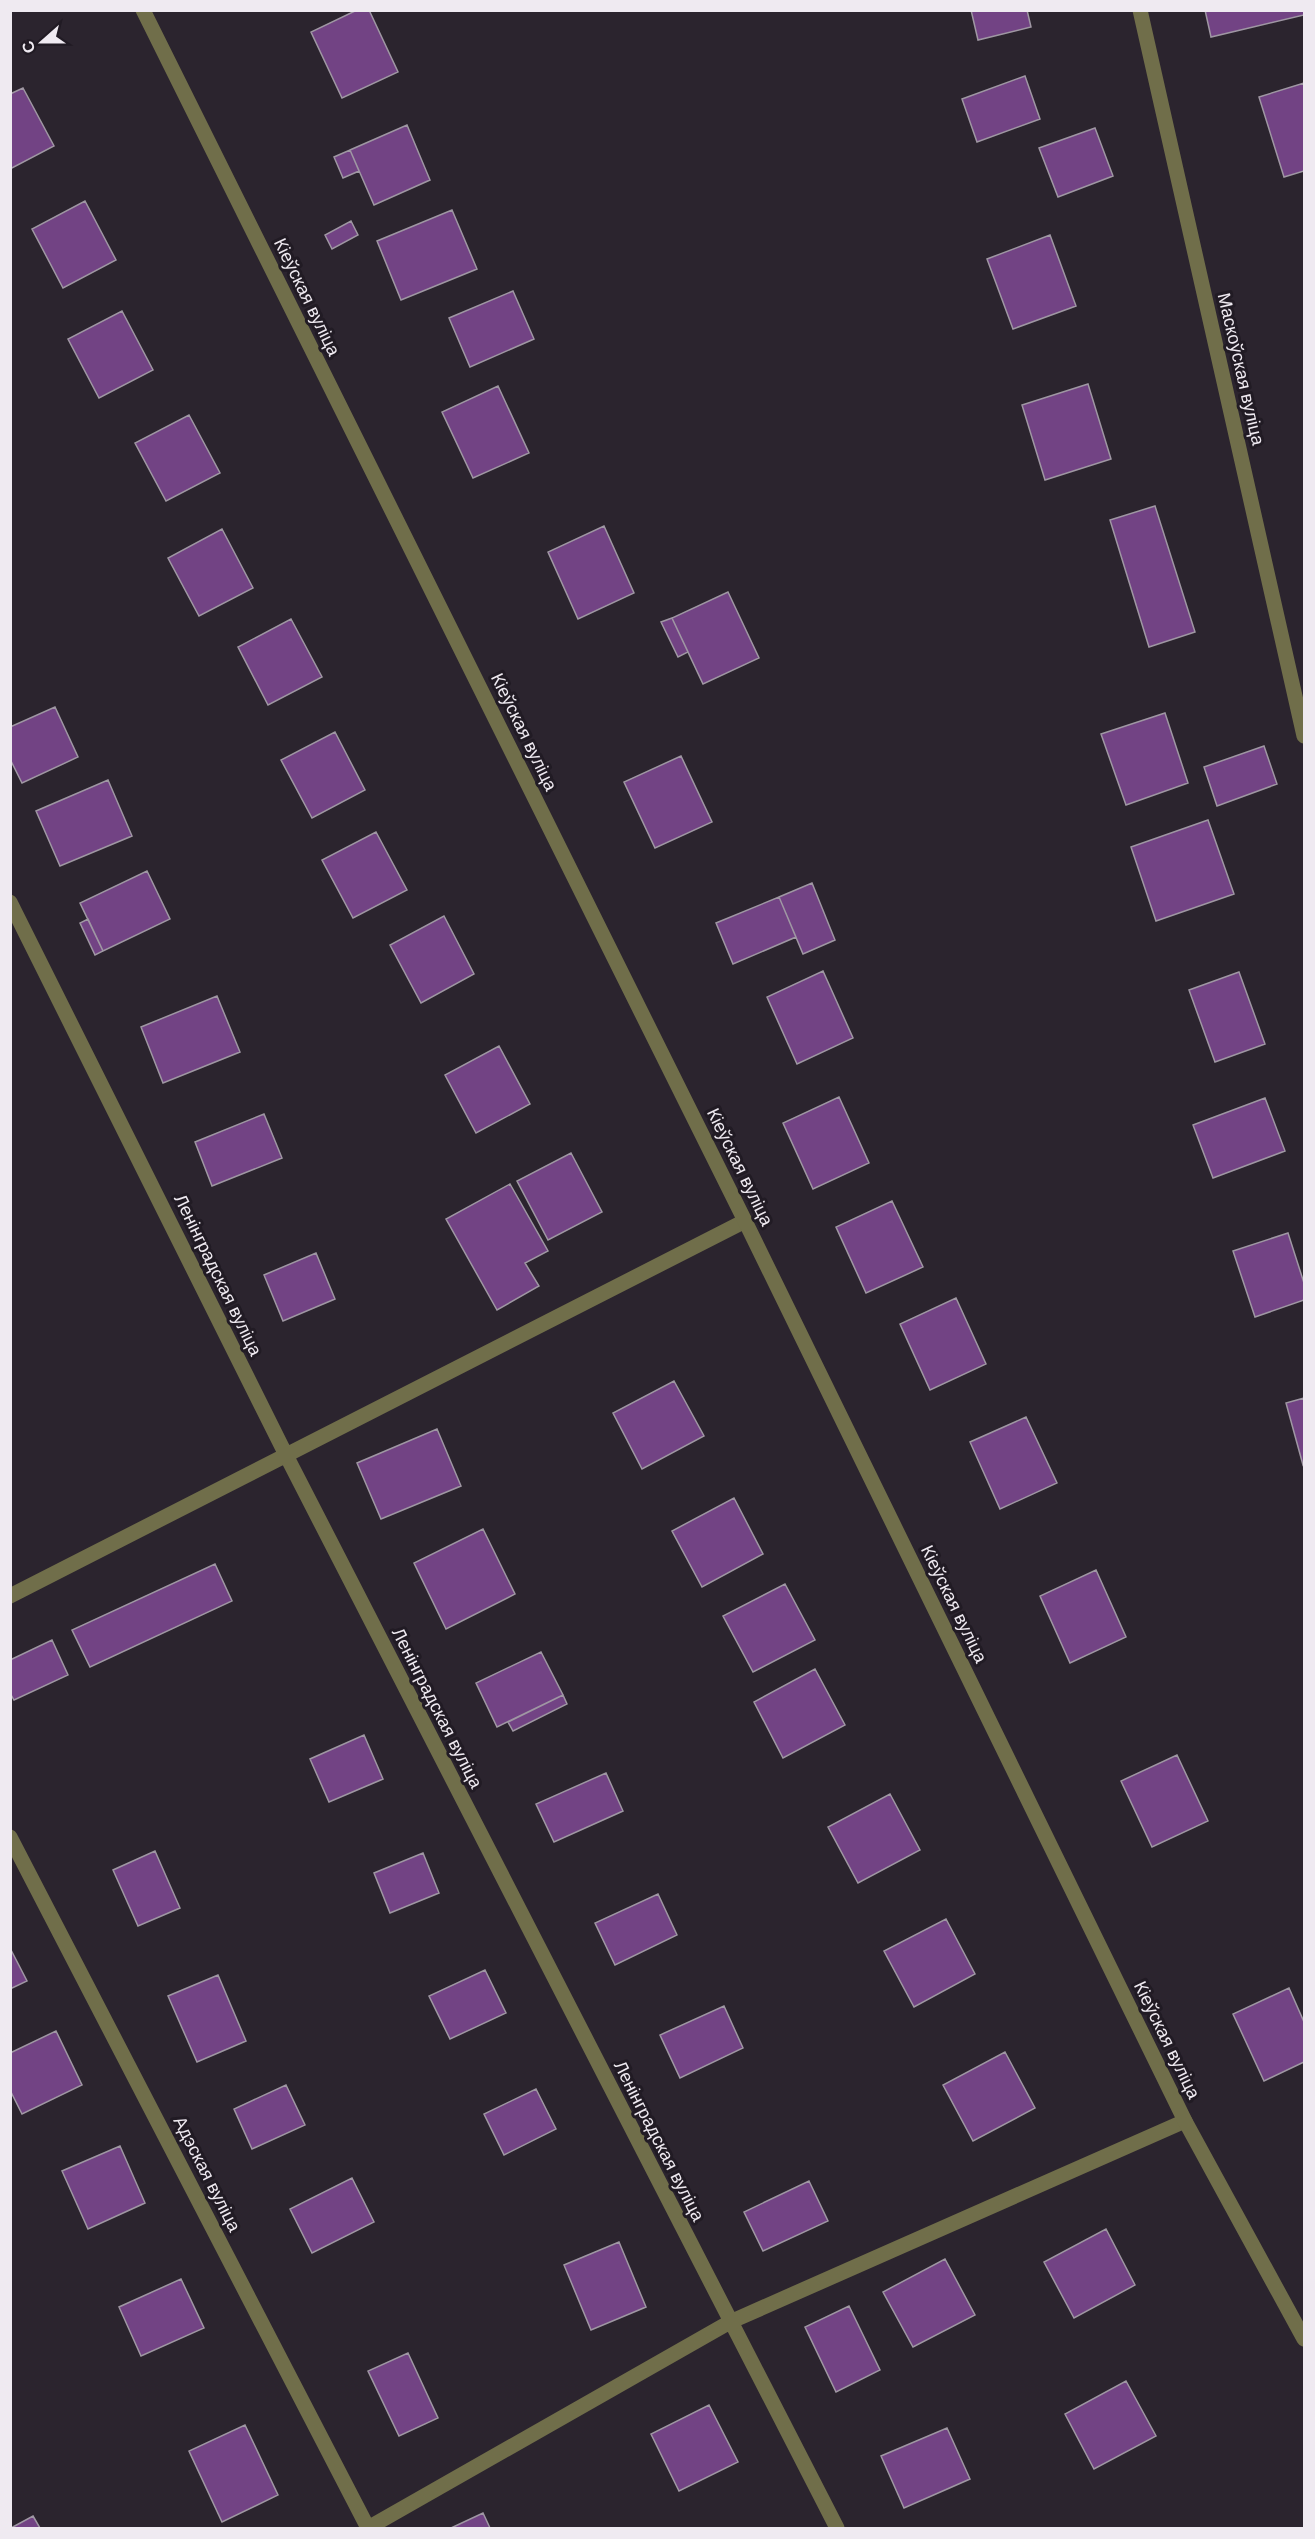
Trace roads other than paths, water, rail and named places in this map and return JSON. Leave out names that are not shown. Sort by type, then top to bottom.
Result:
[{"type":"street","name":"Кіеўская вуліца","points":[[143,10],[745,1221],[1185,2121],[1305,2339]]},
{"type":"street","name":"Маскоўская вуліца","points":[[1140,10],[1305,736]]},
{"type":"street","name":"Ленінградская вуліца","points":[[10,902],[286,1457],[837,2529]]},
{"type":"street","points":[[10,1596],[745,1221]]},
{"type":"street","name":"Адэская вуліца","points":[[10,1837],[368,2528]]},
{"type":"street","points":[[368,2528],[730,2322],[1185,2121]]}]
